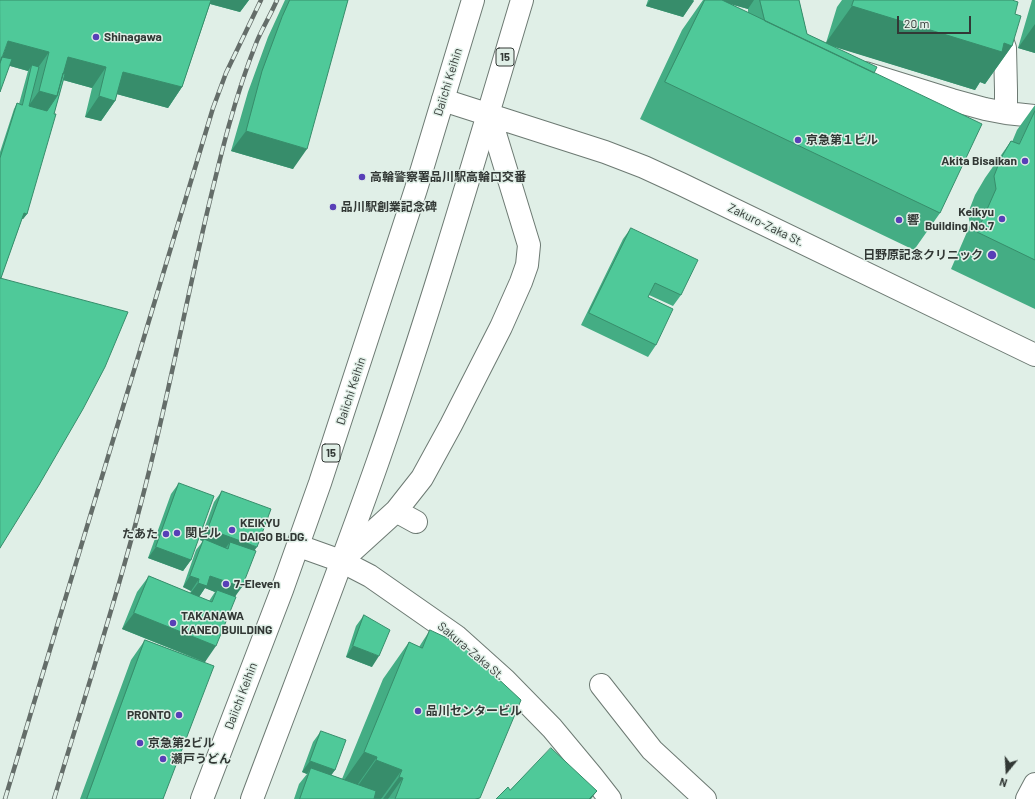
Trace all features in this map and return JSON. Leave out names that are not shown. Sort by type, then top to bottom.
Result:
[{"type":"main road","name":"Daiichi Keihin","points":[[202,799],[282,590],[339,429],[416,188],[473,0]]},
{"type":"main road","name":"15","points":[[252,799],[378,461],[417,345],[489,114],[522,0]]},
{"type":"main road","points":[[982,19],[996,24],[1005,48],[1006,113]]},
{"type":"main road","points":[[849,66],[869,74],[985,109],[1035,116]]},
{"type":"main road","name":"Zakuro-Zaka St.","points":[[443,100],[605,152],[644,167],[1035,355]]},
{"type":"main road","points":[[341,561],[396,511],[422,478],[501,327],[522,282],[527,265],[529,245],[489,114]]},
{"type":"main road","points":[[396,511],[416,522]]},
{"type":"main road","name":"Sakura-Zaka St.","points":[[298,546],[341,561],[370,576],[456,636],[500,675],[552,728],[610,799]]},
{"type":"main road","points":[[601,685],[652,750],[705,799]]},
{"type":"main road","points":[[1028,799],[1035,784]]},
{"type":"building","name":"Shinagawa","points":[[0,0],[211,0],[182,87],[123,72],[115,101],[99,96],[106,67],[68,57],[57,96],[39,91],[49,52],[8,41],[0,63]]},
{"type":"building","points":[[290,0],[348,0],[307,149],[246,131],[262,71],[282,17]]},
{"type":"building","points":[[705,0],[722,0],[982,124],[940,213],[665,82]]},
{"type":"building","points":[[760,0],[799,0],[807,34],[877,67],[874,73],[765,21]]},
{"type":"building","points":[[854,0],[1012,0],[1018,2],[1015,14],[1021,16],[1012,46],[1004,43],[1002,52],[852,6]]},
{"type":"building","points":[[2,57],[12,59],[0,92],[0,63]]},
{"type":"building","points":[[32,65],[39,67],[29,106],[47,111],[57,96],[63,73],[65,74],[54,114],[56,114],[27,214],[24,213],[0,278],[0,158],[17,103],[22,105]]},
{"type":"building","points":[[1035,111],[1035,260],[977,232],[996,189],[994,176],[1001,158],[1011,141],[1019,144]]},
{"type":"building","points":[[631,228],[698,260],[681,295],[655,283],[648,297],[673,309],[656,345],[589,313]]},
{"type":"building","points":[[0,278],[128,312],[105,367],[83,409],[0,548]]},
{"type":"building","name":"関ビル","points":[[179,483],[214,496],[191,560],[156,547]]},
{"type":"building","name":"KEIKYU DAIGO BLDG.","points":[[222,491],[271,509],[257,547],[208,529]]},
{"type":"building","points":[[204,539],[228,549],[230,542],[256,551],[242,587],[210,576],[207,586],[198,583],[199,579],[190,576]]},
{"type":"building","points":[[149,576],[212,602],[217,590],[236,597],[216,646],[134,613]]},
{"type":"building","points":[[364,615],[390,630],[379,656],[353,646]]},
{"type":"building","name":"品川センタービル","points":[[430,630],[462,645],[521,700],[480,798],[395,799],[403,778],[399,777],[402,770],[376,760],[377,757],[364,752],[409,642],[422,648]]},
{"type":"building","name":"京急第2ビル","points":[[145,640],[214,666],[163,799],[87,799]]},
{"type":"building","points":[[321,731],[346,740],[335,770],[310,761]]},
{"type":"building","points":[[551,748],[597,791],[589,799],[496,799],[508,787],[510,790]]},
{"type":"building","points":[[311,768],[376,791],[374,799],[300,799]]},
{"type":"railway","points":[[5,799],[213,108],[226,73],[261,0]]},
{"type":"railway","points":[[54,799],[108,619],[146,484],[206,217],[228,128],[241,84],[259,36],[277,0]]},
{"type":"place","name":"Shinagawa","points":[[96,37]]},
{"type":"place","name":"京急第１ビル","points":[[798,140]]},
{"type":"place","name":"Akita Bisaikan","points":[[1025,161]]},
{"type":"place","name":"高輪警察署品川駅高輪口交番","points":[[362,177]]},
{"type":"place","name":"品川駅創業記念碑","points":[[333,207]]},
{"type":"place","name":"Keikyu Building No.7","points":[[1002,219]]},
{"type":"place","name":"響","points":[[899,220]]},
{"type":"place","name":"日野原記念クリニック","points":[[992,255]]},
{"type":"place","name":"KEIKYU DAIGO BLDG.","points":[[232,530]]},
{"type":"place","name":"関ビル","points":[[177,533]]},
{"type":"place","name":"たあた","points":[[166,534]]},
{"type":"place","name":"7-Eleven","points":[[226,584]]},
{"type":"place","name":"TAKANAWA KANEO BUILDING","points":[[173,623]]},
{"type":"place","name":"品川センタービル","points":[[418,711]]},
{"type":"place","name":"PRONTO","points":[[179,715]]},
{"type":"place","name":"京急第2ビル","points":[[140,743]]},
{"type":"place","name":"瀬戸うどん","points":[[163,759]]}]
